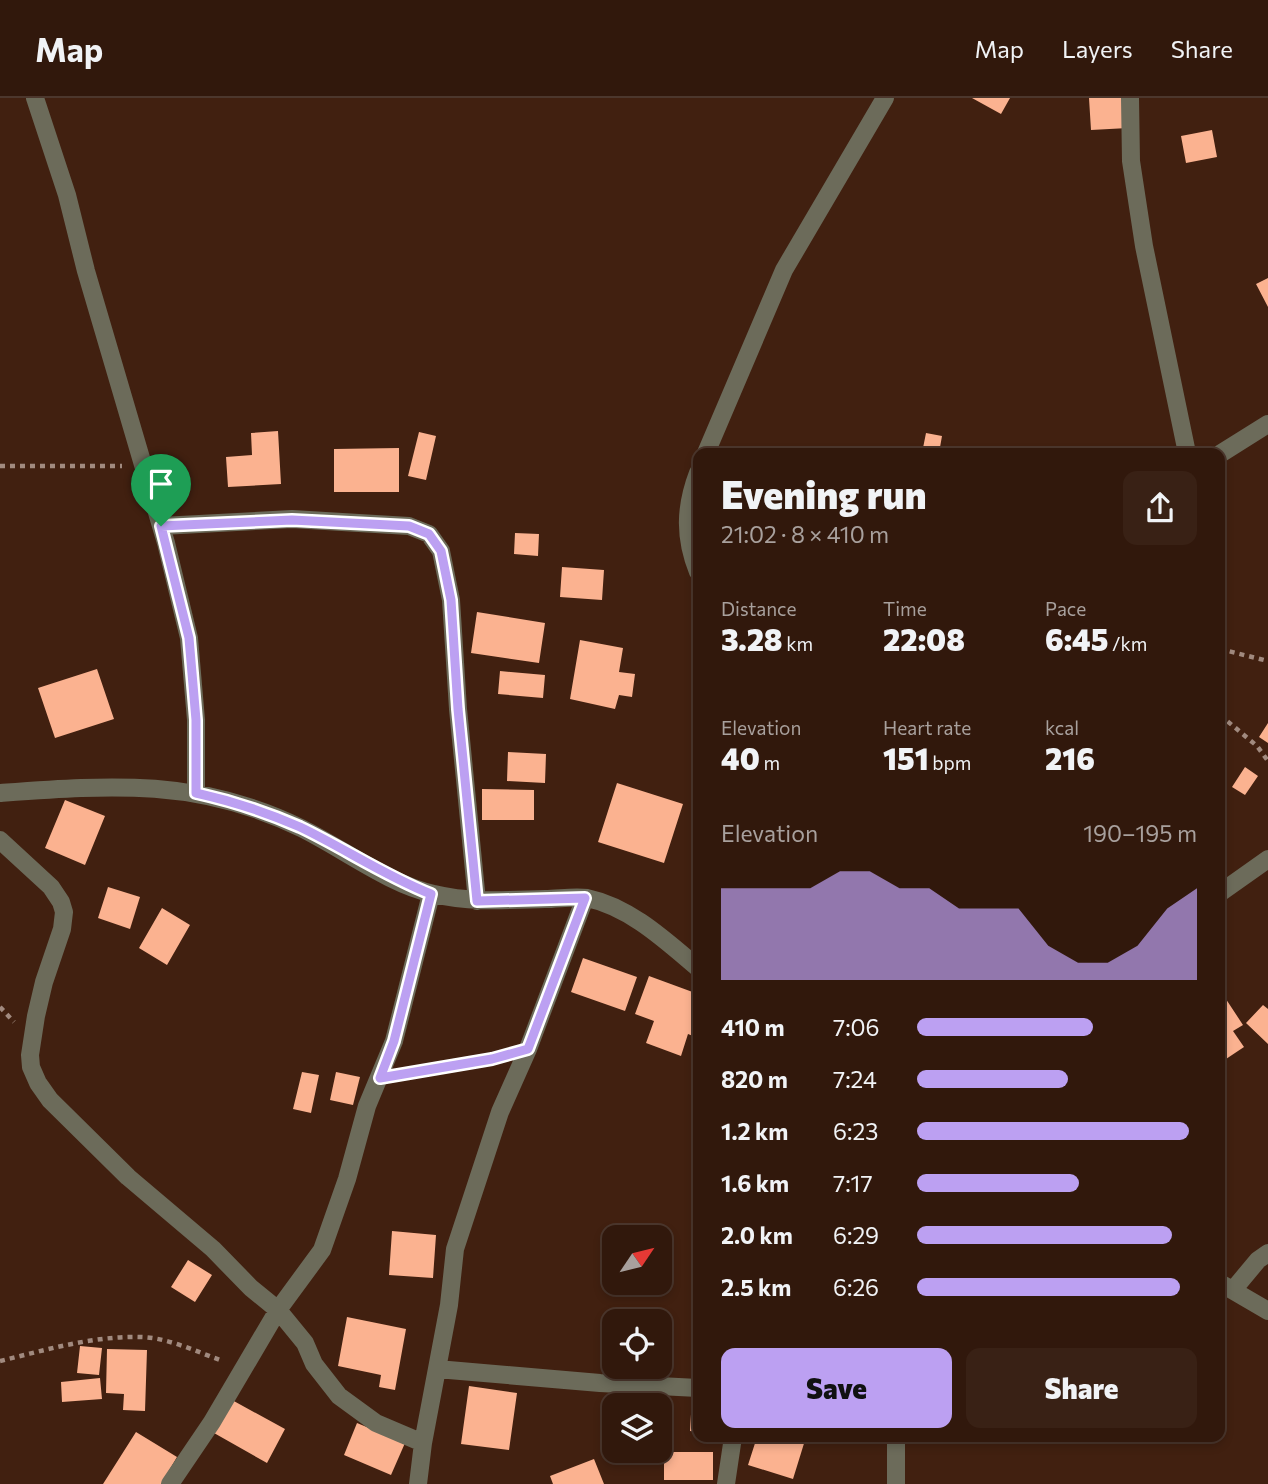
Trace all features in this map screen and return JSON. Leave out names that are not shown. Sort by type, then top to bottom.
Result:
[{"type":"street","points":[[35,98],[67,195],[86,271],[161,526],[189,638],[196,720],[196,793]]},
{"type":"street","points":[[708,448],[784,270],[885,98]]},
{"type":"street","points":[[1130,98],[1131,161],[1186,448]]},
{"type":"street","points":[[1225,451],[1268,424]]},
{"type":"street","points":[[693,489],[687,509],[687,532],[693,554]]},
{"type":"street","points":[[161,526],[292,520],[409,526],[429,534],[441,551],[451,600],[458,709],[477,901]]},
{"type":"street","points":[[0,793],[126,786],[196,793],[244,804],[300,827],[401,883],[431,894],[477,901],[585,898],[611,905],[639,922],[693,964]]},
{"type":"street","points":[[0,840],[51,887],[64,912],[62,929],[44,982],[30,1055],[31,1067],[38,1083],[60,1112],[128,1177],[213,1249],[251,1288],[278,1310],[305,1343],[314,1364],[339,1396],[376,1423],[424,1443]]},
{"type":"street","points":[[1225,889],[1268,859]]},
{"type":"street","points":[[170,1484],[212,1422],[278,1310],[322,1250],[347,1179],[367,1106],[394,1041],[431,894]]},
{"type":"street","points":[[418,1484],[449,1305],[455,1249],[500,1112],[528,1049],[585,898]]},
{"type":"street","points":[[1268,1253],[1226,1287],[1268,1311]]},
{"type":"street","points":[[437,1369],[693,1388]]},
{"type":"street","points":[[726,1484],[732,1442]]},
{"type":"street","points":[[896,1442],[896,1484]]},
{"type":"path","points":[[0,466],[144,466]]},
{"type":"path","points":[[1225,650],[1268,661]]},
{"type":"path","points":[[1225,719],[1257,746],[1268,761]]},
{"type":"path","points":[[380,1078],[492,1059],[528,1049]]},
{"type":"path","points":[[0,1361],[81,1341],[141,1336],[183,1346],[243,1369]]},
{"type":"building","points":[[972,98],[1010,98],[1001,114]]},
{"type":"building","points":[[1089,98],[1126,98],[1128,128],[1091,130]]},
{"type":"building","points":[[1212,130],[1217,157],[1186,163],[1181,136]]},
{"type":"building","points":[[1268,278],[1268,307],[1256,284]]},
{"type":"building","points":[[278,431],[281,484],[228,487],[226,457],[252,455],[251,433]]},
{"type":"building","points":[[419,432],[436,436],[426,480],[408,476]]},
{"type":"building","points":[[926,433],[942,436],[940,448],[923,448]]},
{"type":"building","points":[[399,448],[399,492],[334,492],[334,449]]},
{"type":"building","points":[[515,533],[539,534],[538,556],[514,554]]},
{"type":"building","points":[[562,567],[604,570],[602,600],[560,597]]},
{"type":"building","points":[[477,612],[545,623],[539,663],[471,653]]},
{"type":"building","points":[[580,640],[623,648],[619,672],[635,674],[632,697],[619,695],[615,709],[570,699]]},
{"type":"building","points":[[97,669],[114,719],[55,738],[38,688]]},
{"type":"building","points":[[500,671],[545,675],[543,698],[498,694]]},
{"type":"building","points":[[1268,723],[1268,743],[1259,737]]},
{"type":"building","points":[[508,752],[546,754],[545,783],[507,781]]},
{"type":"building","points":[[1245,767],[1258,776],[1245,795],[1232,787]]},
{"type":"building","points":[[617,783],[683,804],[664,863],[598,842]]},
{"type":"building","points":[[482,789],[534,790],[534,820],[482,820]]},
{"type":"building","points":[[65,800],[105,816],[85,865],[45,848]]},
{"type":"building","points":[[108,887],[140,897],[130,929],[98,918]]},
{"type":"building","points":[[162,908],[190,925],[167,965],[139,948]]},
{"type":"building","points":[[583,958],[637,977],[625,1011],[571,992]]},
{"type":"building","points":[[649,976],[693,992],[693,1036],[688,1034],[681,1056],[646,1043],[654,1021],[635,1014]]},
{"type":"building","points":[[1225,998],[1243,1025],[1233,1031],[1244,1047],[1225,1060]]},
{"type":"building","points":[[1263,1005],[1268,1009],[1268,1044],[1246,1023]]},
{"type":"building","points":[[302,1072],[319,1075],[311,1113],[293,1109]]},
{"type":"building","points":[[336,1072],[360,1077],[353,1105],[330,1100]]},
{"type":"building","points":[[392,1231],[436,1235],[433,1278],[389,1275]]},
{"type":"building","points":[[188,1260],[212,1275],[195,1302],[171,1287]]},
{"type":"building","points":[[347,1317],[406,1329],[395,1390],[379,1387],[381,1375],[338,1366]]},
{"type":"building","points":[[80,1346],[102,1348],[99,1375],[77,1373]]},
{"type":"building","points":[[107,1349],[147,1350],[145,1411],[123,1410],[124,1394],[106,1393]]},
{"type":"building","points":[[100,1378],[102,1399],[62,1402],[61,1382]]},
{"type":"building","points":[[469,1386],[517,1393],[509,1450],[461,1444]]},
{"type":"building","points":[[692,1397],[693,1397],[693,1431],[690,1431]]},
{"type":"building","points":[[232,1400],[285,1429],[267,1463],[214,1433]]},
{"type":"building","points":[[357,1423],[405,1443],[391,1475],[344,1455]]},
{"type":"building","points":[[136,1432],[177,1457],[161,1484],[103,1484]]},
{"type":"building","points":[[755,1442],[804,1442],[793,1479],[748,1465]]},
{"type":"building","points":[[672,1452],[713,1452],[713,1480],[664,1480],[664,1463],[672,1463]]},
{"type":"building","points":[[594,1459],[604,1484],[553,1484],[550,1476]]},
{"type":"route","points":[[292,520],[409,526],[429,534],[441,551],[451,600],[458,709],[477,901],[585,898],[528,1049],[492,1059],[380,1078],[394,1041],[431,894],[401,883],[300,827],[244,804],[196,793],[196,720],[189,638],[161,526],[292,520]]}]
